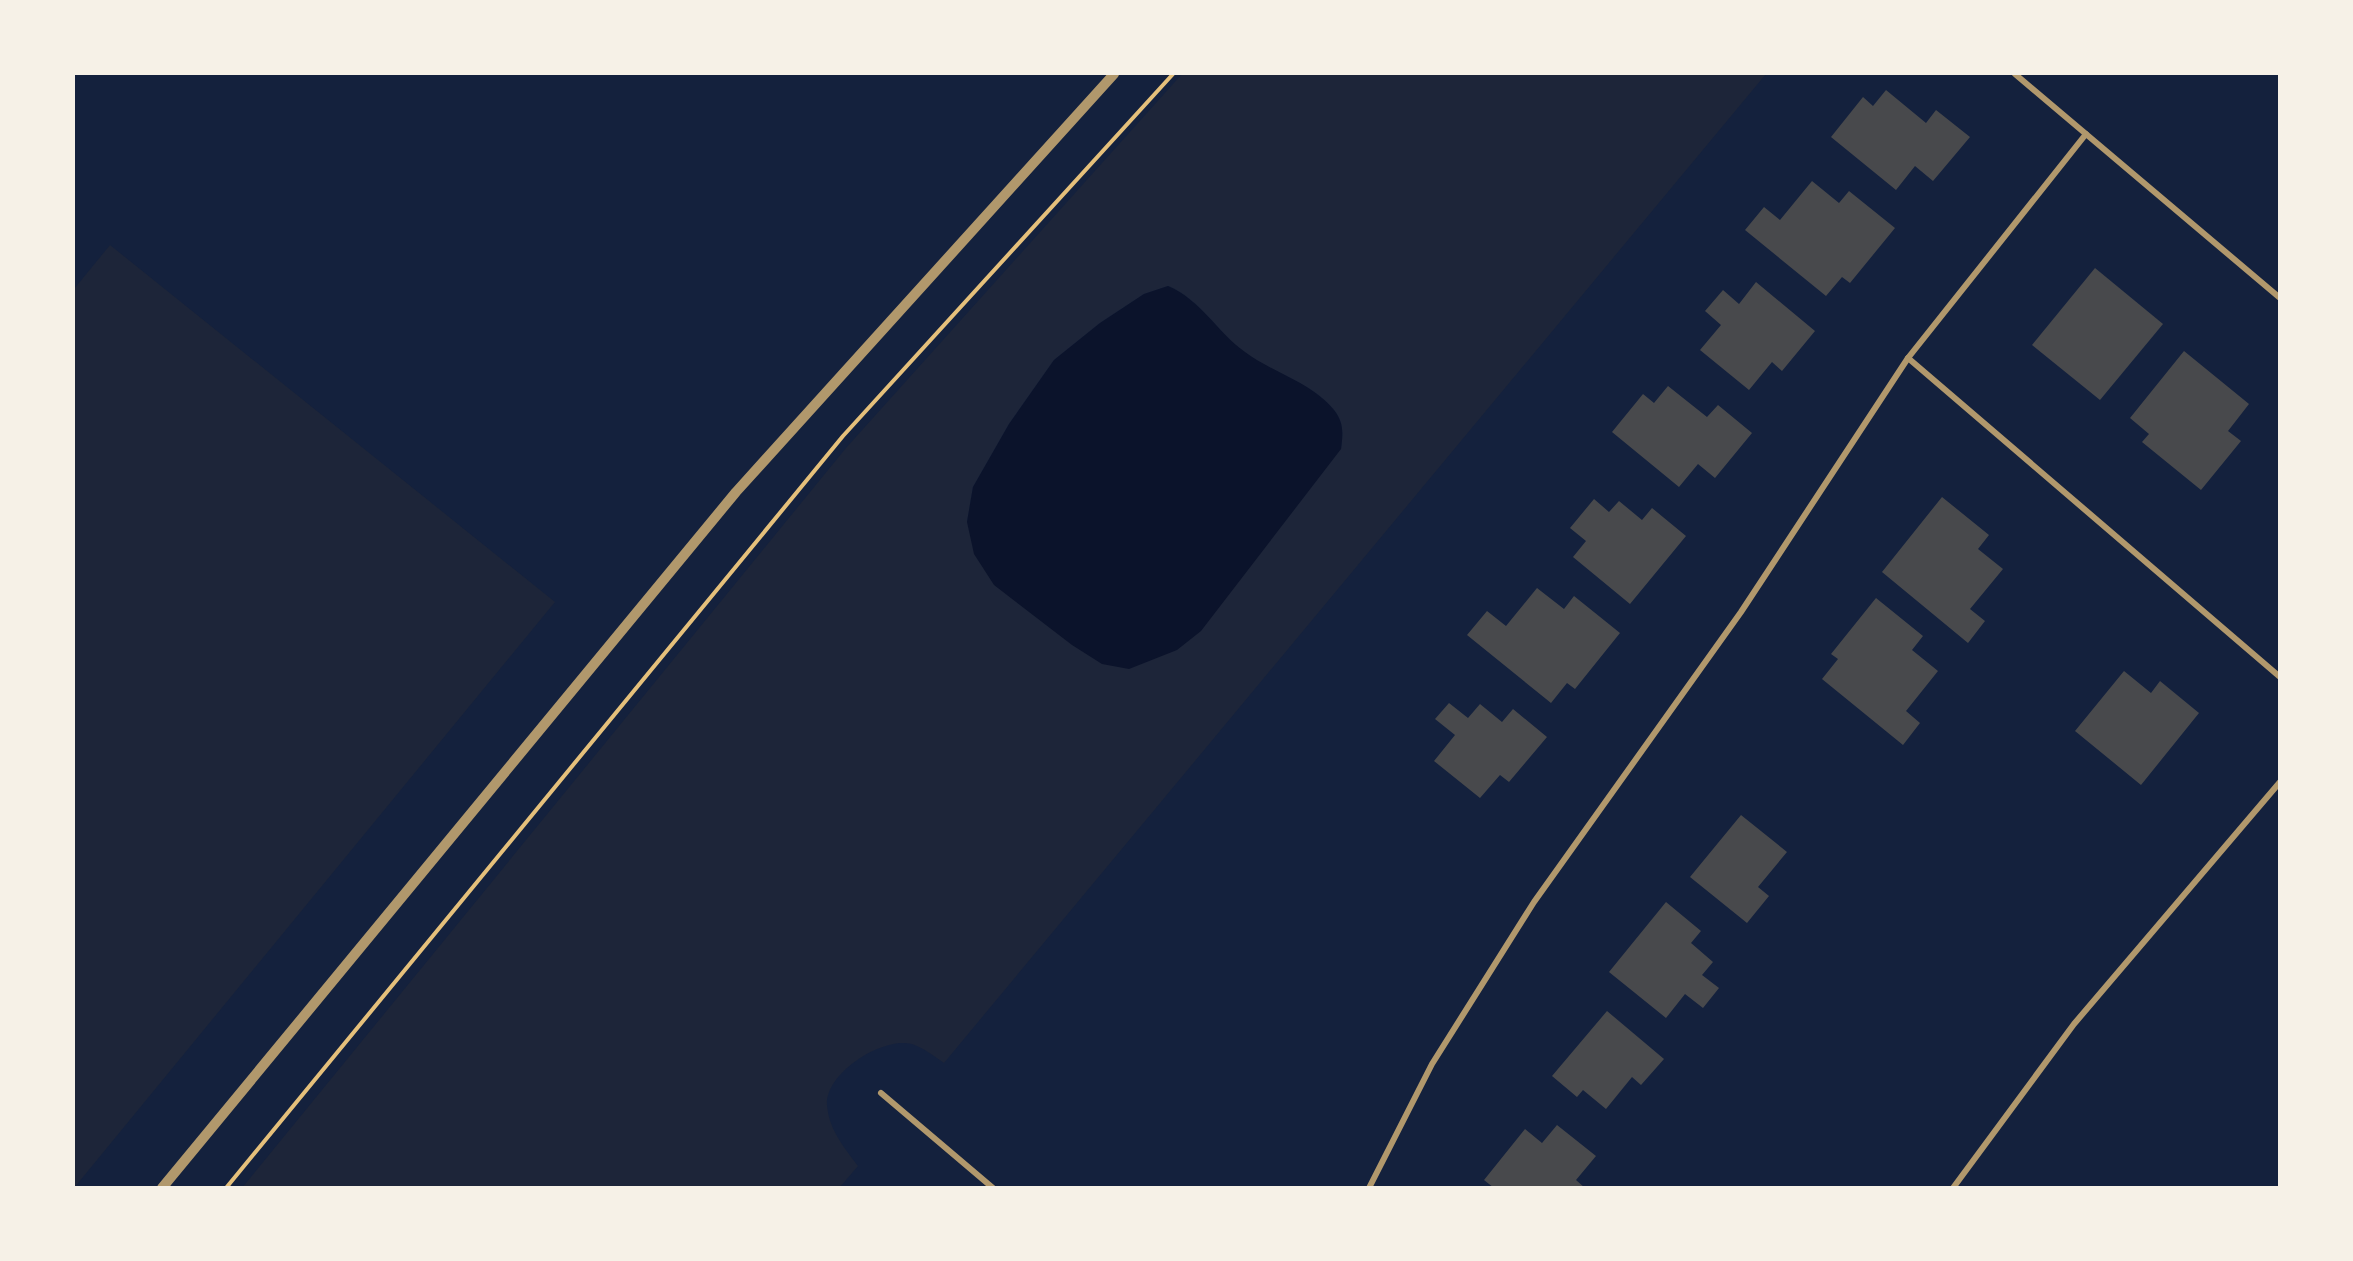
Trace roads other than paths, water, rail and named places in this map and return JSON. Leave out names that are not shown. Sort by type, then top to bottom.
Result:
[{"type":"street","points":[[162,1188],[736,492],[1114,74]]},
{"type":"street","points":[[2014,74],[2280,298]]},
{"type":"street","points":[[1369,1188],[1432,1064],[1534,902],[1741,612],[1908,358],[2086,134]]},
{"type":"street","points":[[1908,358],[2280,677]]},
{"type":"street","points":[[1953,1188],[2074,1024],[2280,782]]},
{"type":"street","points":[[881,1093],[993,1188]]}]
